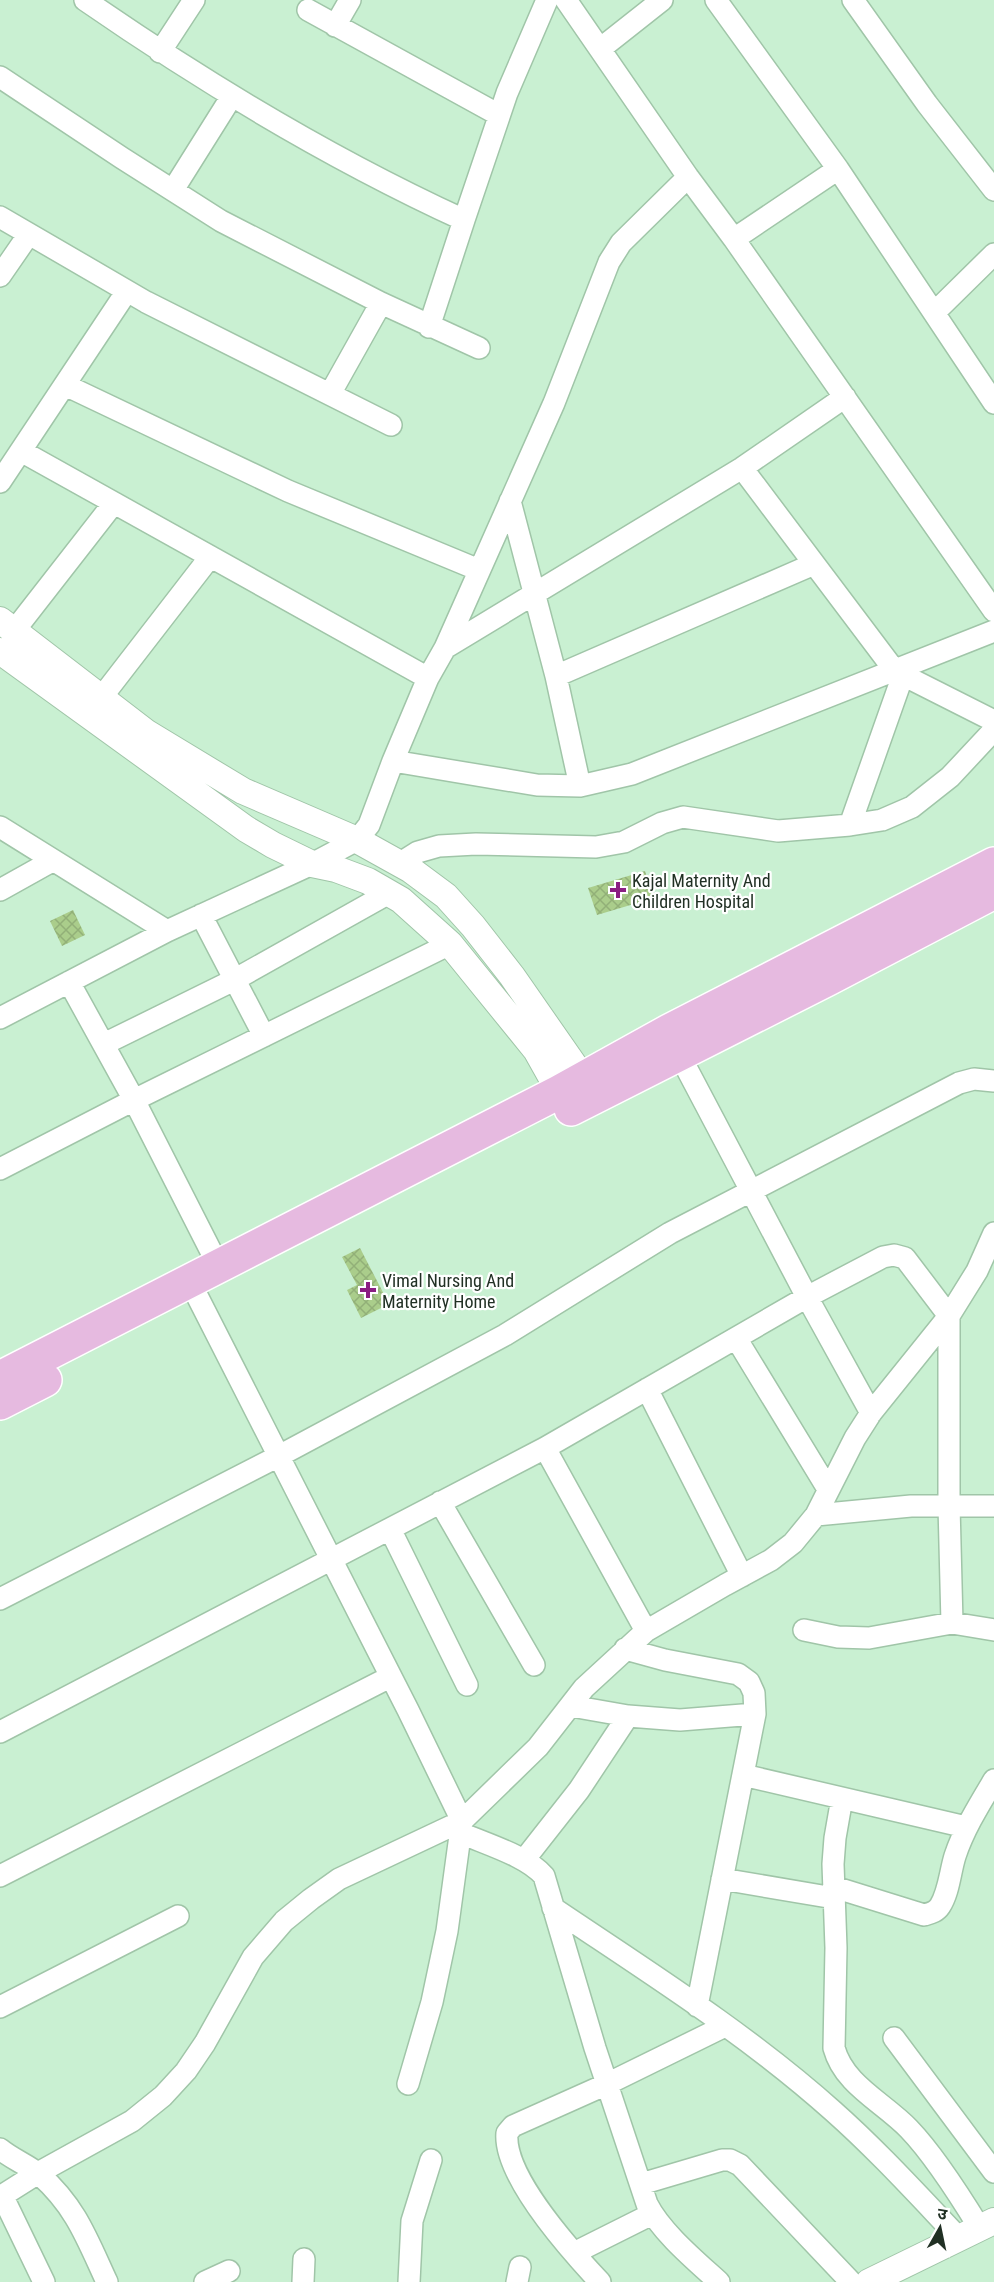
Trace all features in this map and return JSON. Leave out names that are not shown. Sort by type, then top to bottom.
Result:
[{"type":"main road","points":[[0,1378],[193,1290],[576,1094],[994,864]]},
{"type":"main road","points":[[0,1403],[193,1290],[219,1265],[576,1094],[679,1054],[994,892]]},
{"type":"street","points":[[85,0],[160,52],[232,96],[397,189],[464,220]]},
{"type":"street","points":[[160,52],[194,0]]},
{"type":"street","points":[[335,26],[350,0]]},
{"type":"street","points":[[429,327],[499,115],[547,0]]},
{"type":"street","points":[[566,0],[994,611]]},
{"type":"street","points":[[600,49],[662,0]]},
{"type":"street","points":[[716,0],[838,169],[994,403]]},
{"type":"street","points":[[853,0],[927,104],[994,190]]},
{"type":"street","points":[[308,10],[499,115]]},
{"type":"street","points":[[0,77],[221,221],[429,327],[479,348]]},
{"type":"street","points":[[173,190],[232,96]]},
{"type":"street","points":[[734,239],[838,169]]},
{"type":"street","points":[[0,1018],[167,931],[312,864],[357,840],[369,825],[428,678],[445,648],[554,403],[609,262],[621,243],[688,177]]},
{"type":"street","points":[[0,217],[127,291],[391,425]]},
{"type":"street","points":[[0,276],[29,234]]},
{"type":"street","points":[[934,312],[994,254]]},
{"type":"street","points":[[0,482],[127,291]]},
{"type":"street","points":[[330,394],[381,303]]},
{"type":"street","points":[[65,385],[288,491],[479,570]]},
{"type":"street","points":[[445,648],[742,468],[845,397]]},
{"type":"street","points":[[21,451],[428,678]]},
{"type":"street","points":[[742,468],[899,673],[994,721]]},
{"type":"street","points":[[510,501],[556,676],[580,786]]},
{"type":"street","points":[[5,634],[113,504]]},
{"type":"street","points":[[101,698],[210,557]]},
{"type":"street","points":[[556,676],[814,564]]},
{"type":"street","points":[[393,761],[537,785],[580,786],[632,774],[899,673],[994,631]]},
{"type":"street","points":[[5,634],[101,698],[147,734],[243,791],[357,840],[399,864],[446,896],[474,926],[512,976],[576,1094]]},
{"type":"street","points":[[5,634],[246,828],[273,845],[312,864],[336,869],[368,881],[401,900],[450,944],[536,1050],[576,1094]]},
{"type":"street","points":[[850,825],[899,673]]},
{"type":"street","points":[[399,864],[418,852],[439,846],[476,844],[596,847],[624,842],[662,823],[683,817],[778,831],[882,820],[912,807],[950,777],[994,730]]},
{"type":"street","points":[[0,827],[51,861],[167,931]]},
{"type":"street","points":[[0,890],[51,861]]},
{"type":"street","points":[[104,1044],[234,980],[389,893]]},
{"type":"street","points":[[201,915],[264,1036]]},
{"type":"street","points":[[0,1169],[450,944]]},
{"type":"street","points":[[69,982],[135,1100],[219,1265]]},
{"type":"street","points":[[679,1054],[871,1413]]},
{"type":"street","points":[[0,1599],[277,1457],[505,1335],[670,1233],[958,1083],[974,1079],[994,1081]]},
{"type":"street","points":[[44,2282],[1,2196],[132,2121],[163,2096],[186,2071],[205,2043],[253,1957],[284,1921],[339,1879],[461,1827],[538,1747],[584,1688],[646,1631],[771,1560],[793,1543],[816,1515],[855,1438],[871,1413],[949,1316],[977,1271],[994,1233]]},
{"type":"street","points":[[0,1732],[545,1448],[807,1297],[883,1257],[894,1255],[905,1258],[949,1316],[949,1505],[952,1623]]},
{"type":"street","points":[[193,1290],[390,1677],[461,1827],[445,1941],[432,2002],[408,2084]]},
{"type":"street","points":[[736,1338],[828,1490]]},
{"type":"street","points":[[647,1389],[742,1576]]},
{"type":"street","points":[[545,1448],[646,1631]]},
{"type":"street","points":[[440,1502],[534,1665]]},
{"type":"street","points":[[816,1515],[912,1506],[994,1506]]},
{"type":"street","points":[[390,1529],[467,1685]]},
{"type":"street","points":[[804,1630],[838,1637],[868,1638],[952,1623],[994,1630]]},
{"type":"street","points":[[625,1649],[665,1660],[738,1674],[749,1682],[754,1693],[755,1714],[697,2006]]},
{"type":"street","points":[[0,1876],[390,1677]]},
{"type":"street","points":[[571,1706],[628,1716],[680,1720],[755,1714]]},
{"type":"street","points":[[524,1860],[579,1790],[628,1716]]},
{"type":"street","points":[[743,1775],[966,1827]]},
{"type":"street","points":[[722,1879],[834,1893],[924,1915],[933,1913],[940,1906],[945,1894],[955,1855],[966,1827],[994,1780]]},
{"type":"street","points":[[842,1798],[835,1838],[834,1893],[836,1948],[834,2048],[838,2063],[855,2082],[909,2129],[960,2197],[977,2228]]},
{"type":"street","points":[[461,1827],[524,1860],[544,1876],[607,2084],[652,2214],[719,2282]]},
{"type":"street","points":[[553,1908],[725,2026],[833,2111],[896,2172],[977,2228]]},
{"type":"street","points":[[0,2007],[178,1916]]},
{"type":"street","points":[[600,2282],[574,2253],[531,2197],[509,2154],[507,2133],[513,2126],[607,2084],[725,2026]]},
{"type":"street","points":[[894,2037],[994,2172]]},
{"type":"street","points":[[0,2149],[38,2173],[60,2194],[75,2214],[107,2282]]},
{"type":"street","points":[[409,2282],[412,2221],[431,2160]]},
{"type":"street","points":[[641,2184],[722,2160],[730,2160],[740,2165],[851,2282]]},
{"type":"street","points":[[574,2253],[652,2214]]},
{"type":"street","points":[[880,2280],[977,2228]]},
{"type":"street","points":[[303,2282],[304,2259]]},
{"type":"street","points":[[205,2282],[229,2271]]},
{"type":"building","points":[[645,871],[654,898],[597,915],[588,888]]},
{"type":"building","points":[[73,910],[85,935],[62,946],[50,921]]},
{"type":"building","points":[[360,1248],[389,1304],[361,1318],[347,1290],[357,1285],[342,1257]]},
{"type":"place","name":"Kajal Maternity And Children Hospital","points":[[618,890]]},
{"type":"place","name":"Vimal Nursing And Maternity Home","points":[[368,1290]]}]
